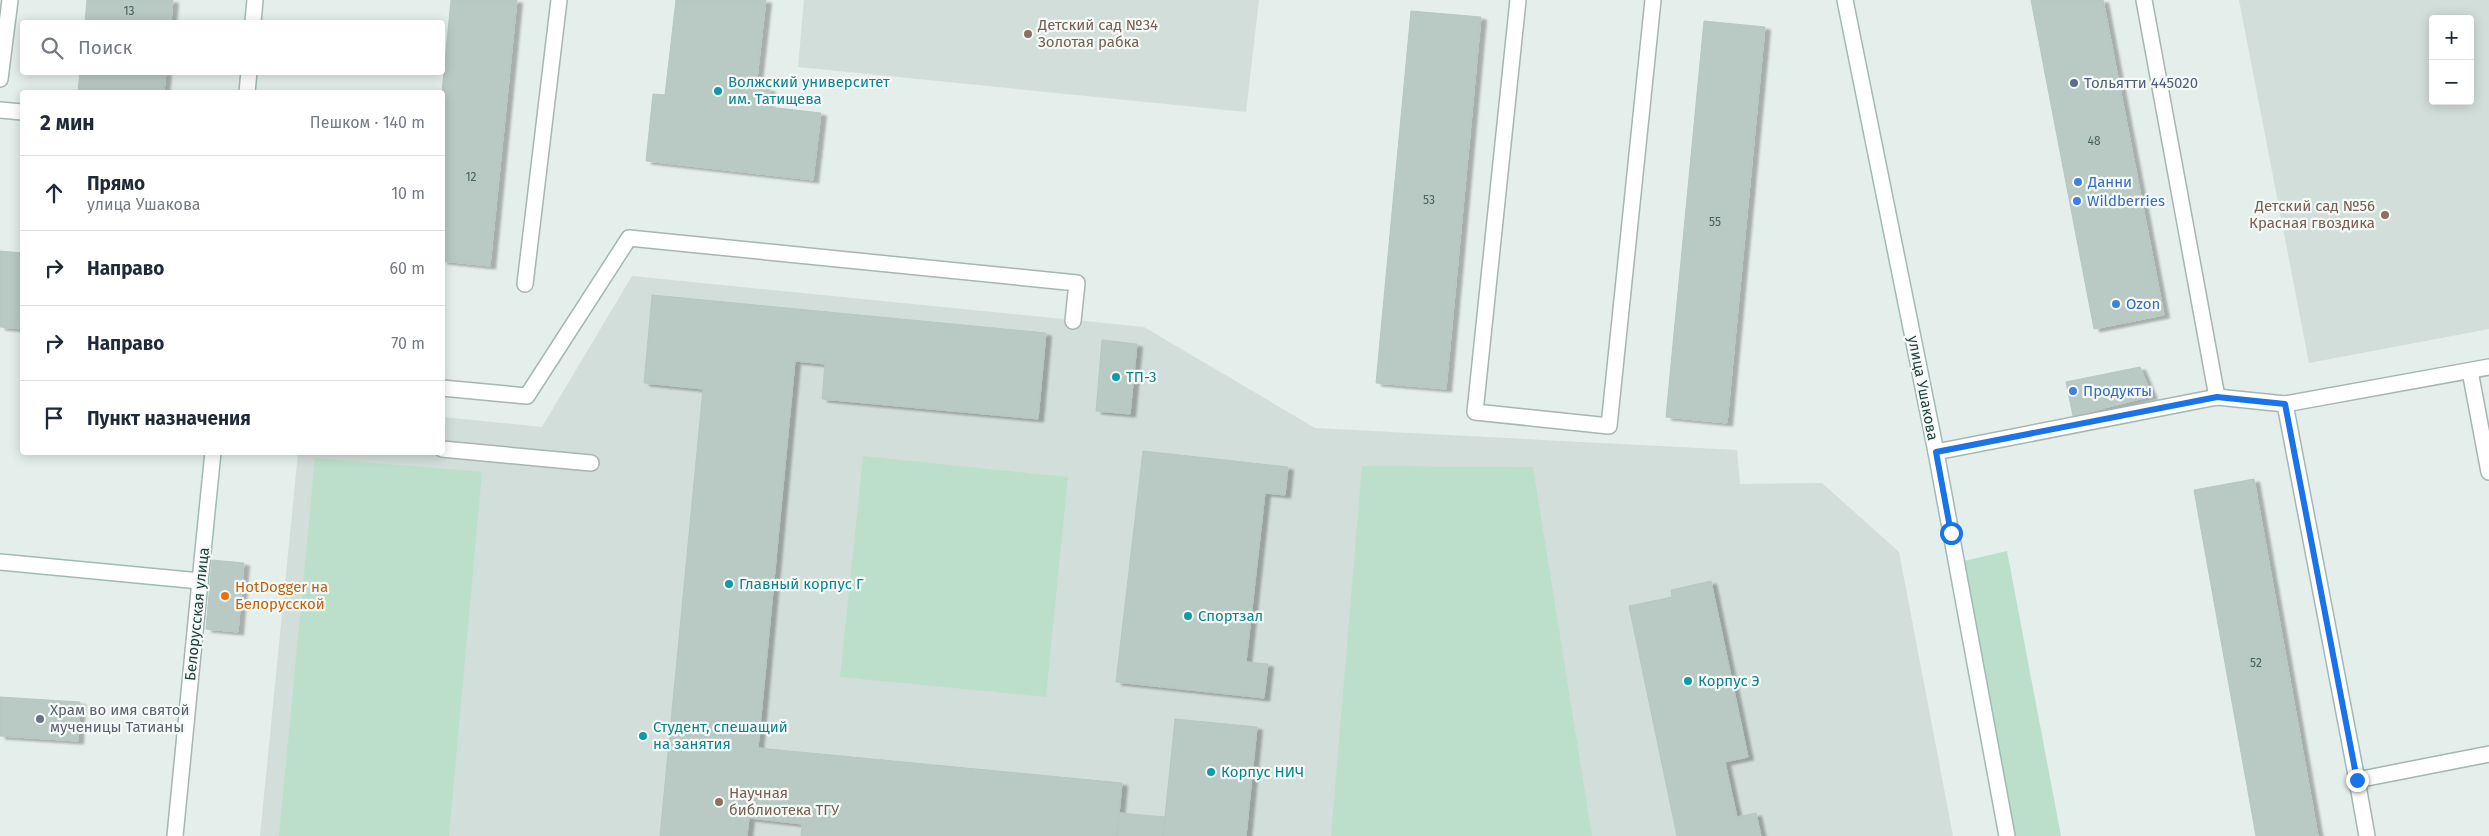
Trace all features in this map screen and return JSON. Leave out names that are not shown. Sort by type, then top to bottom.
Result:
[{"type":"street","points":[[0,79],[10,0]]},
{"type":"street","points":[[253,20],[255,0]]},
{"type":"street","points":[[525,284],[559,0]]},
{"type":"street","points":[[1518,0],[1475,412],[1609,426],[1653,0]]},
{"type":"street","name":"улица Ушакова","points":[[1845,0],[1936,452],[2007,836]]},
{"type":"street","points":[[2144,0],[2217,397]]},
{"type":"street","points":[[247,90],[249,75]]},
{"type":"street","points":[[0,110],[20,112]]},
{"type":"street","points":[[445,388],[527,396],[629,238],[1077,283],[1073,321]]},
{"type":"street","points":[[1936,452],[2217,397],[2285,404],[2489,367]]},
{"type":"street","points":[[2470,370],[2489,472]]},
{"type":"street","points":[[2285,404],[2367,836]]},
{"type":"street","points":[[445,449],[591,464]]},
{"type":"street","name":"Белорусская улица","points":[[174,836],[213,455]]},
{"type":"street","points":[[0,562],[200,581]]},
{"type":"street","points":[[2357,780],[2489,754]]},
{"type":"shaded area","name":"Детский сад №34 Золотая рабка","points":[[804,0],[1259,0],[1246,112],[798,67]]},
{"type":"shaded area","name":"Детский сад №56 Красная гвоздика","points":[[2239,0],[2489,0],[2489,329],[2309,363]]},
{"type":"shaded area","points":[[632,276],[1144,327],[1315,428],[1737,450],[1740,484],[1822,483],[1899,552],[1953,836],[260,836],[298,455],[445,455],[445,417],[542,427]]},
{"type":"green space","points":[[863,456],[1068,477],[1046,697],[840,677]]},
{"type":"green space","points":[[315,458],[482,472],[449,836],[279,836]]},
{"type":"green space","points":[[1362,466],[1533,467],[1592,836],[1331,836]]},
{"type":"green space","points":[[2007,551],[2061,836],[2003,836],[1951,564]]},
{"type":"building","points":[[87,0],[173,0],[171,20],[85,20]]},
{"type":"building","points":[[451,0],[517,0],[490,266],[445,261],[445,90],[442,90]]},
{"type":"building","name":"Волжский университет им. Татищева","points":[[676,0],[766,0],[756,87],[770,89],[768,107],[821,113],[813,180],[646,161],[653,94],[665,95]]},
{"type":"building","points":[[2031,0],[2103,0],[2164,315],[2094,329]]},
{"type":"building","points":[[1411,11],[1481,17],[1446,389],[1376,383]]},
{"type":"building","points":[[1704,21],[1765,27],[1727,423],[1666,417]]},
{"type":"building","points":[[80,75],[166,75],[164,90],[78,90]]},
{"type":"building","points":[[0,251],[20,253],[20,329],[0,327]]},
{"type":"building","name":"Главный корпус Г","points":[[652,295],[1046,333],[1038,419],[822,399],[825,364],[795,361],[758,748],[1122,783],[1117,836],[801,836],[802,824],[749,818],[747,836],[660,836],[703,389],[644,383]]},
{"type":"building","name":"ТП-3","points":[[1102,340],[1137,344],[1130,414],[1096,411]]},
{"type":"building","points":[[2140,367],[2152,396],[2073,416],[2066,382]]},
{"type":"building","name":"Спортзал","points":[[1143,451],[1288,467],[1285,495],[1265,493],[1246,662],[1268,664],[1264,698],[1116,682]]},
{"type":"building","points":[[2254,479],[2318,836],[2256,836],[2194,490]]},
{"type":"building","name":"HotDogger на Белорусской","points":[[212,560],[244,563],[238,632],[206,629]]},
{"type":"building","name":"Корпус Э","points":[[1711,581],[1748,757],[1725,762],[1737,817],[1756,813],[1761,836],[1677,836],[1629,606],[1672,597],[1671,590]]},
{"type":"building","name":"Храм во имя святой мученицы Татианы","points":[[0,697],[80,702],[78,741],[0,736]]},
{"type":"building","name":"Корпус НИЧ","points":[[1175,719],[1257,727],[1246,836],[1163,836]]},
{"type":"building","points":[[1119,813],[1165,817],[1163,836],[1117,836]]},
{"type":"place","name":"Детский сад №34 Золотая рабка","points":[[1028,34]]},
{"type":"place","name":"Тольятти 445020","points":[[2074,83]]},
{"type":"place","name":"Волжский университет им. Татищева","points":[[718,91]]},
{"type":"place","name":"Данни","points":[[2078,182]]},
{"type":"place","name":"Wildberries","points":[[2077,201]]},
{"type":"place","name":"Детский сад №56 Красная гвоздика","points":[[2385,215]]},
{"type":"place","name":"Ozon","points":[[2116,304]]},
{"type":"place","name":"ТП-3","points":[[1116,377]]},
{"type":"place","name":"Продукты","points":[[2073,391]]},
{"type":"place","name":"Главный корпус Г","points":[[729,584]]},
{"type":"place","name":"HotDogger на Белорусской","points":[[225,596]]},
{"type":"place","name":"Спортзал","points":[[1188,616]]},
{"type":"place","name":"Корпус Э","points":[[1688,681]]},
{"type":"place","name":"Храм во имя святой мученицы Татианы","points":[[40,719]]},
{"type":"place","name":"Студент, спешащий на занятия","points":[[643,736]]},
{"type":"place","name":"Корпус НИЧ","points":[[1211,772]]},
{"type":"place","name":"Научная библиотека ТГУ","points":[[719,802]]},
{"type":"route","points":[[1951,533],[1936,452],[2217,397],[2285,404],[2357,780]]}]
